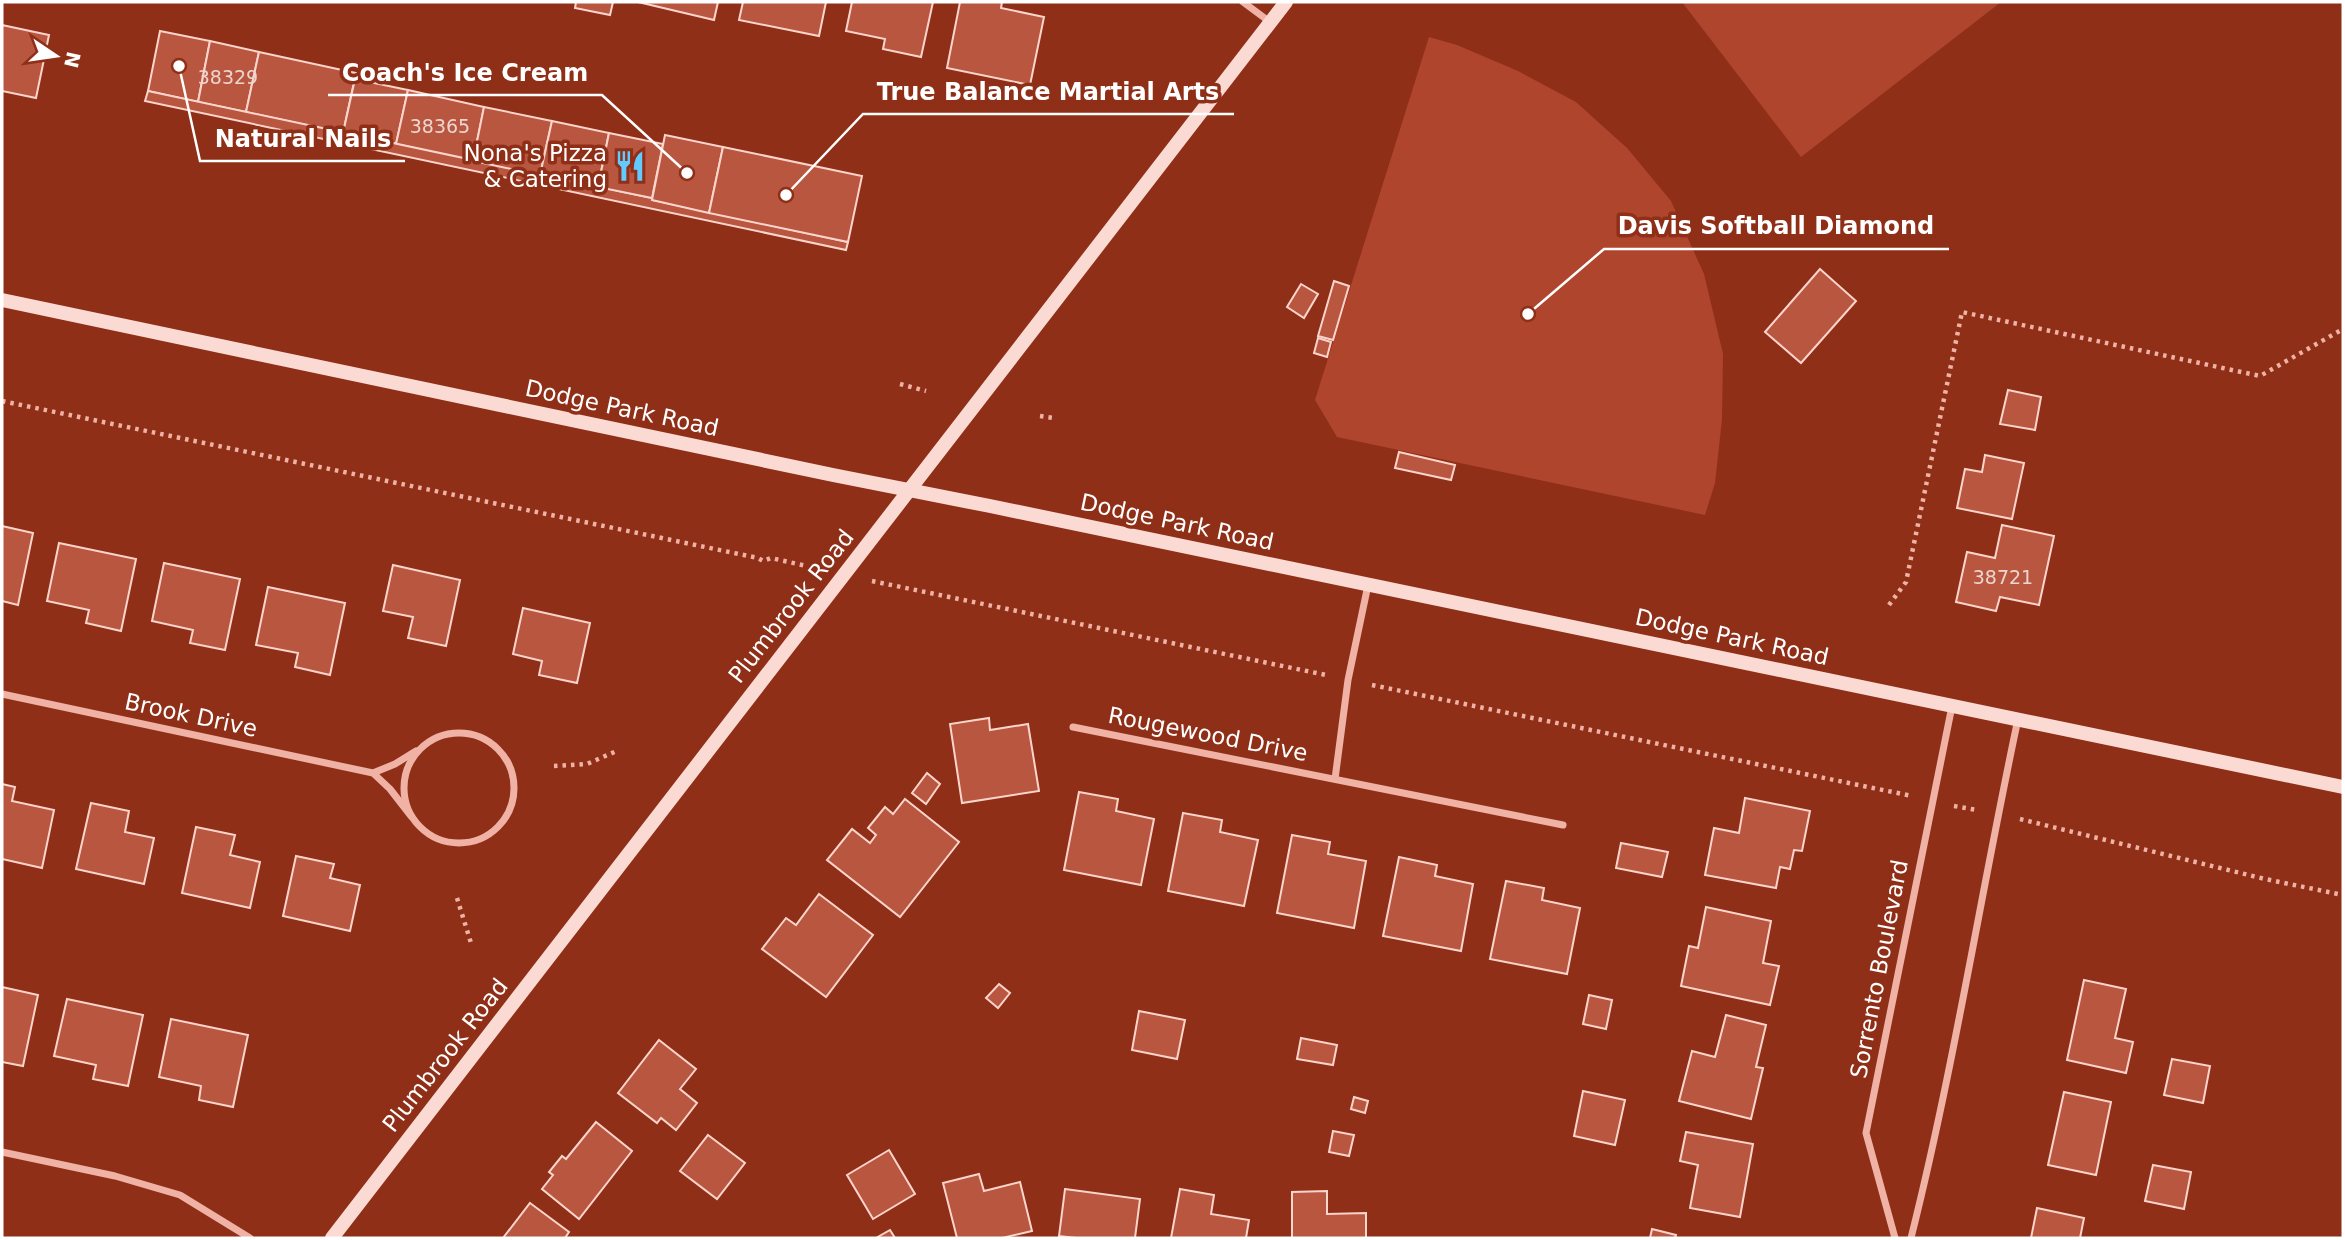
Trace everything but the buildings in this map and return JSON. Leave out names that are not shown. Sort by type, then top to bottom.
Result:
[{"type":"street","points":[[1243,2],[1270,22]]},
{"type":"street","name":"Plumbrook Road","points":[[332,1238],[1286,2]]},
{"type":"street","name":"Dodge Park Road","points":[[2,300],[2343,787]]},
{"type":"street","name":"Rougewood Drive","points":[[1335,779],[1348,680],[1368,585]]},
{"type":"street","name":"Brook Drive","points":[[2,694],[373,773]]},
{"type":"street","name":"Sorrento Boulevard","points":[[1895,1238],[1866,1133],[1952,706]]},
{"type":"street","points":[[1911,1238],[1934,1147],[2018,719]]},
{"type":"street","name":"Rougewood Drive","points":[[1073,727],[1563,825]]},
{"type":"street","points":[[453,733],[471,734],[487,740],[501,752],[510,767],[514,785],[512,803],[504,820],[491,833],[474,841],[456,843],[438,839],[422,830],[390,789],[373,773],[395,764],[420,748],[435,738],[453,733]]},
{"type":"street","points":[[411,816],[405,798],[404,780],[410,763],[420,748]]},
{"type":"street","points":[[2,1152],[115,1176],[180,1195],[250,1238]]},
{"type":"path","points":[[1889,605],[1906,582],[1962,312],[2260,376],[2343,329]]},
{"type":"path","points":[[900,384],[926,391]]},
{"type":"path","points":[[2,401],[763,561],[771,558]]},
{"type":"path","points":[[1040,416],[1054,418]]},
{"type":"path","points":[[883,584],[1321,674]]},
{"type":"path","points":[[1374,685],[1914,797]]},
{"type":"path","points":[[554,766],[587,764],[619,750]]},
{"type":"path","points":[[1950,805],[1980,811]]},
{"type":"path","points":[[2017,819],[2343,895]]},
{"type":"path","points":[[457,898],[471,943]]},
{"type":"shaded area","points":[[1682,2],[2001,2],[1801,157]]},
{"type":"shaded area","points":[[1429,37],[1457,45],[1518,71],[1576,102],[1627,148],[1671,201],[1704,274],[1723,354],[1722,419],[1715,483],[1705,515],[1337,437],[1315,400]]},
{"type":"place","name":"Natural Nails","points":[[179,66]]},
{"type":"place","name":"Nona's Pizza & Catering","points":[[630,166]]},
{"type":"place","name":"Coach's Ice Cream","points":[[687,173]]},
{"type":"place","name":"True Balance Martial Arts","points":[[786,195]]},
{"type":"place","name":"Davis Softball Diamond","points":[[1528,314]]}]
